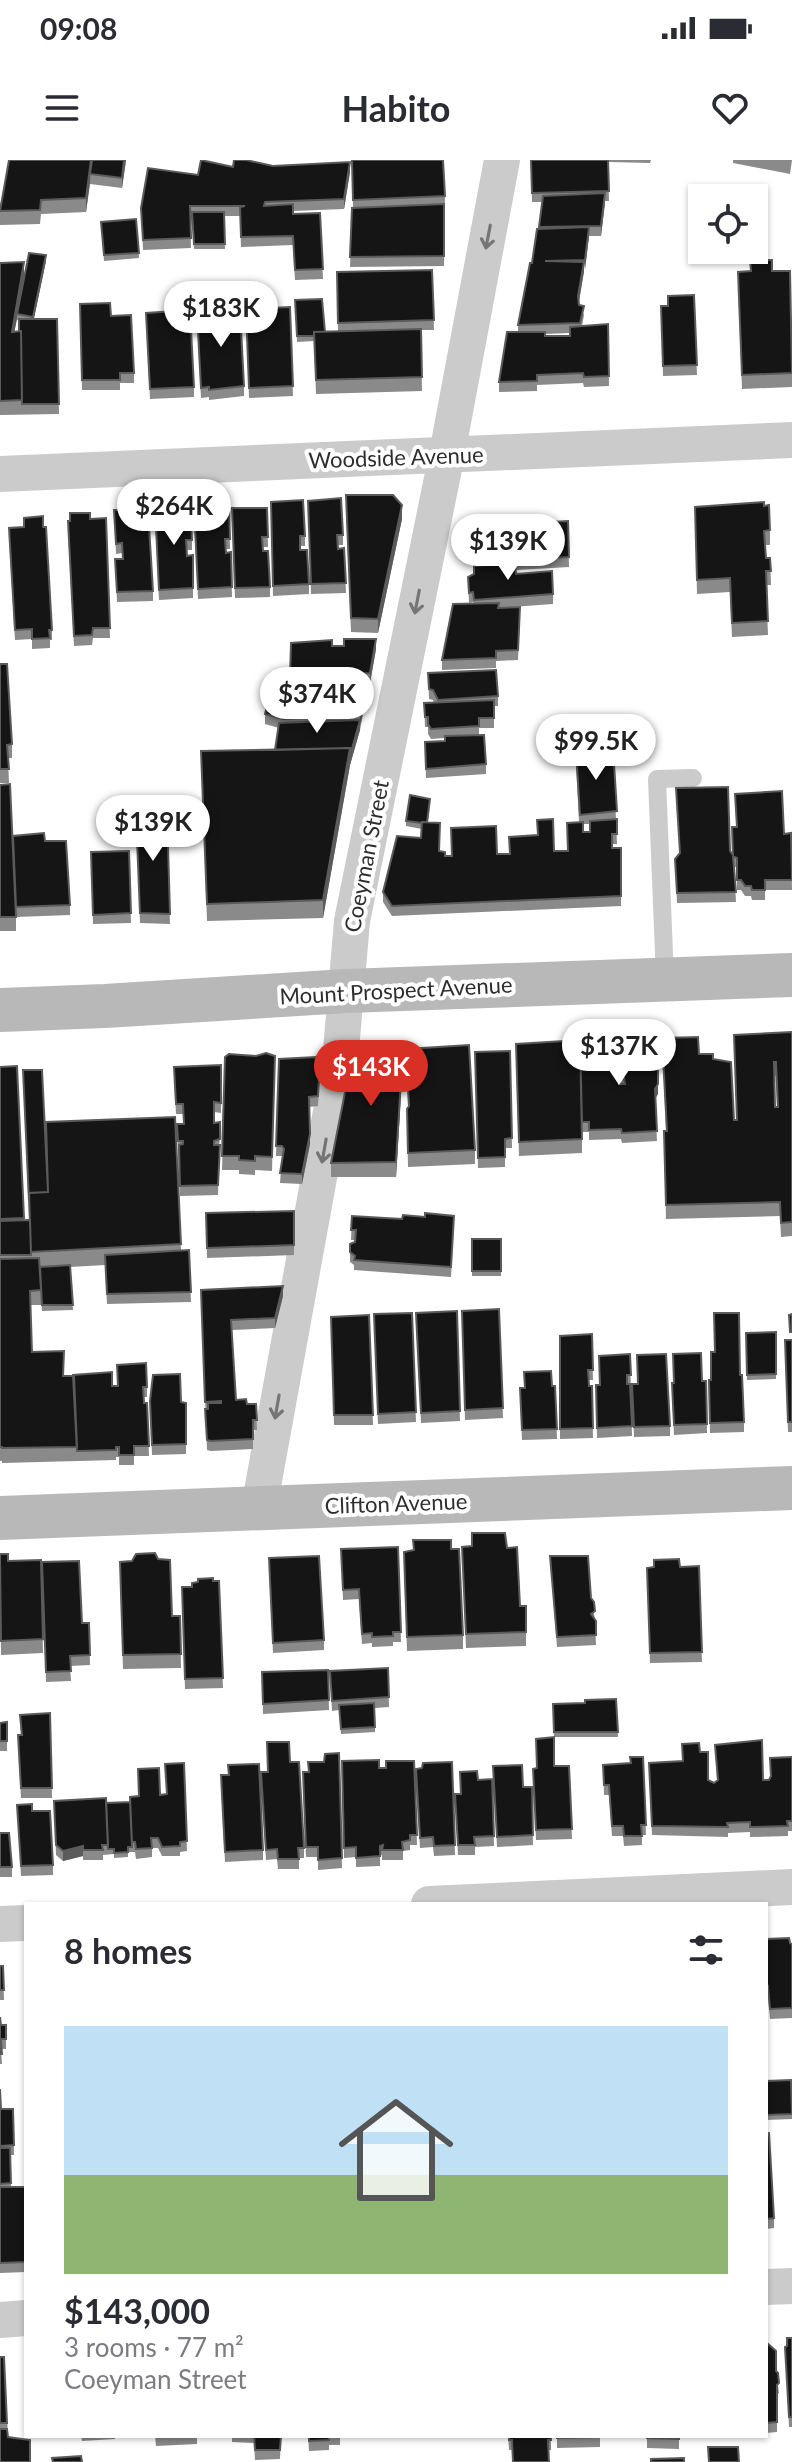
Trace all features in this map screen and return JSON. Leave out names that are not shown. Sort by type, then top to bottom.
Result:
[{"type":"main road","name":"Mount Prospect Avenue","points":[[0,1010],[346,991],[792,975]]},
{"type":"main road","name":"Clifton Avenue","points":[[0,1518],[792,1488]]},
{"type":"street","name":"Coeyman Street","points":[[259,1508],[340,1062],[352,921],[447,454],[502,160]]},
{"type":"street","name":"Woodside Avenue","points":[[0,474],[792,440]]},
{"type":"street","points":[[472,1902],[792,1887]]},
{"type":"street","points":[[0,1924],[24,1923]]},
{"type":"street","points":[[768,2287],[792,2286]]},
{"type":"street","points":[[0,2320],[24,2318]]},
{"type":"lane","points":[[665,979],[657,779],[693,778]]},
{"type":"building","points":[[9,160],[91,160],[86,198],[41,200],[40,210],[0,211]]},
{"type":"building","points":[[92,160],[124,160],[122,178],[90,174]]},
{"type":"building","points":[[201,160],[233,167],[234,160],[273,166],[350,162],[344,199],[265,202],[264,206],[293,204],[293,214],[320,213],[323,269],[295,270],[293,236],[241,237],[240,207],[245,206],[190,206],[191,238],[143,240],[141,208],[148,168],[198,175]]},
{"type":"building","points":[[352,160],[443,160],[445,196],[353,200]]},
{"type":"building","points":[[531,160],[608,160],[609,191],[532,193]]},
{"type":"building","points":[[605,193],[601,226],[539,227],[543,196]]},
{"type":"building","points":[[444,204],[444,256],[350,257],[352,208]]},
{"type":"building","points":[[192,212],[224,212],[225,244],[194,244]]},
{"type":"building","points":[[136,219],[139,253],[104,255],[101,222]]},
{"type":"building","points":[[589,227],[585,260],[545,261],[584,262],[578,296],[579,305],[584,306],[580,323],[518,325],[537,229]]},
{"type":"building","points":[[29,253],[46,255],[33,317],[17,314]]},
{"type":"building","points":[[768,260],[772,260],[772,271],[790,271],[792,373],[742,375],[738,272],[751,271],[750,264],[768,264]]},
{"type":"building","points":[[24,262],[12,332],[21,331],[22,400],[0,401],[0,263]]},
{"type":"building","points":[[432,270],[434,320],[338,323],[337,272]]},
{"type":"building","points":[[694,295],[697,365],[663,366],[661,306],[668,306],[668,296]]},
{"type":"building","points":[[322,299],[325,332],[314,332],[314,336],[297,336],[295,300]]},
{"type":"building","points":[[110,303],[111,316],[131,315],[134,373],[120,373],[120,380],[82,380],[80,304]]},
{"type":"building","points":[[290,307],[293,386],[249,388],[246,309]]},
{"type":"building","points":[[190,310],[194,387],[150,389],[146,313]]},
{"type":"building","points":[[240,310],[244,386],[201,388],[197,312]]},
{"type":"building","points":[[19,319],[57,319],[59,404],[22,404]]},
{"type":"building","points":[[608,324],[609,376],[584,377],[583,373],[537,375],[537,381],[499,382],[507,332],[545,332],[545,336],[570,336],[570,327]]},
{"type":"building","points":[[421,329],[422,377],[316,380],[314,332]]},
{"type":"building","points":[[346,495],[393,495],[402,505],[378,619],[351,618]]},
{"type":"building","points":[[341,498],[343,535],[337,535],[338,549],[344,548],[346,583],[311,584],[308,501]]},
{"type":"building","points":[[303,500],[305,536],[300,536],[300,550],[307,550],[309,584],[273,586],[271,502]]},
{"type":"building","points":[[764,502],[764,506],[769,505],[770,530],[764,531],[766,558],[770,558],[771,571],[766,571],[768,621],[732,623],[730,578],[697,580],[695,507]]},
{"type":"building","points":[[229,504],[230,539],[225,539],[226,553],[231,552],[232,587],[198,589],[194,506]]},
{"type":"building","points":[[190,505],[192,540],[186,540],[187,556],[193,555],[193,588],[159,590],[155,506]]},
{"type":"building","points":[[232,508],[267,508],[268,537],[262,537],[263,551],[268,551],[270,587],[235,588]]},
{"type":"building","points":[[114,510],[148,510],[153,591],[117,592],[115,559],[123,559],[122,543],[116,544]]},
{"type":"building","points":[[70,513],[90,513],[90,519],[106,518],[110,628],[93,628],[92,635],[74,636]]},
{"type":"building","points":[[43,516],[52,630],[49,630],[50,638],[32,639],[32,629],[15,630],[9,528],[24,527],[24,518]]},
{"type":"building","points":[[568,521],[569,557],[478,562],[475,526]]},
{"type":"building","points":[[515,563],[516,574],[552,571],[553,594],[474,600],[473,592],[469,593],[468,577],[474,574],[474,566]]},
{"type":"building","points":[[499,603],[498,608],[520,607],[518,650],[496,651],[496,658],[442,660],[453,604]]},
{"type":"building","points":[[344,639],[376,639],[370,673],[290,676],[291,643],[332,640],[332,646],[344,646]]},
{"type":"building","points":[[0,664],[7,664],[12,744],[7,745],[9,769],[0,769]]},
{"type":"building","points":[[496,670],[498,696],[438,700],[433,690],[429,689],[428,673]]},
{"type":"building","points":[[368,680],[360,715],[329,716],[329,710],[316,710],[316,717],[283,719],[265,714],[271,690],[286,693],[288,684]]},
{"type":"building","points":[[494,700],[494,718],[479,718],[479,726],[431,729],[428,717],[425,717],[424,703]]},
{"type":"building","points":[[360,720],[350,756],[350,748],[275,750],[279,723]]},
{"type":"building","points":[[484,735],[486,764],[426,769],[425,742],[445,741],[445,736]]},
{"type":"building","points":[[350,748],[323,900],[207,904],[201,751]]},
{"type":"building","points":[[613,748],[617,811],[580,815],[576,752]]},
{"type":"building","points":[[10,784],[16,917],[0,917],[0,785]]},
{"type":"building","points":[[728,787],[730,851],[733,855],[732,827],[737,827],[735,794],[782,791],[784,834],[791,833],[792,880],[765,880],[765,890],[752,890],[751,886],[737,880],[737,858],[733,856],[736,892],[677,893],[675,859],[680,853],[676,788]]},
{"type":"building","points":[[410,795],[430,799],[427,822],[406,821]]},
{"type":"building","points":[[167,813],[170,914],[140,913],[136,815]]},
{"type":"building","points":[[553,819],[554,851],[568,851],[567,823],[583,822],[583,832],[590,832],[590,821],[617,819],[617,834],[612,834],[612,848],[621,848],[621,896],[392,906],[383,892],[397,836],[421,838],[422,822],[440,823],[439,851],[445,852],[445,856],[452,856],[451,828],[496,826],[497,854],[510,854],[509,837],[538,835],[537,820]]},
{"type":"building","points":[[44,833],[45,841],[66,841],[70,905],[16,907],[13,836]]},
{"type":"building","points":[[129,851],[131,913],[93,915],[91,852]]},
{"type":"building","points":[[792,1032],[792,1222],[781,1223],[780,1202],[666,1205],[664,1131],[667,1131],[662,1038],[698,1037],[699,1054],[713,1054],[713,1059],[731,1062],[734,1120],[737,1120],[734,1035]],"holes":[[[776,1062],[778,1107],[775,1107]]]},
{"type":"building","points":[[580,1040],[582,1139],[519,1142],[516,1044]]},
{"type":"building","points":[[603,1040],[603,1045],[654,1045],[658,1071],[655,1089],[657,1131],[622,1133],[621,1129],[589,1130],[589,1122],[582,1122],[580,1042]]},
{"type":"building","points":[[469,1045],[475,1150],[408,1153],[406,1049]]},
{"type":"building","points":[[403,1046],[396,1162],[331,1163],[352,1057],[363,1047]]},
{"type":"building","points":[[510,1051],[512,1138],[505,1139],[505,1157],[478,1158],[475,1052]]},
{"type":"building","points":[[266,1053],[275,1056],[272,1157],[255,1156],[255,1161],[239,1160],[239,1156],[222,1156],[225,1057],[229,1054],[256,1056]]},
{"type":"building","points":[[316,1057],[320,1060],[318,1096],[309,1097],[310,1134],[302,1174],[280,1173],[284,1149],[276,1146],[279,1059]]},
{"type":"building","points":[[221,1065],[221,1103],[214,1102],[214,1123],[220,1122],[220,1139],[214,1141],[214,1145],[220,1145],[218,1185],[180,1186],[179,1145],[183,1141],[178,1141],[177,1124],[184,1124],[183,1104],[176,1104],[174,1067]]},
{"type":"building","points":[[17,1066],[24,1218],[0,1219],[0,1067]]},
{"type":"building","points":[[23,1070],[42,1070],[48,1192],[29,1193],[29,1201]]},
{"type":"building","points":[[175,1117],[181,1244],[31,1252],[29,1193],[48,1192],[46,1122]]},
{"type":"building","points":[[294,1211],[294,1245],[207,1248],[206,1213]]},
{"type":"building","points":[[425,1213],[454,1216],[451,1267],[354,1260],[355,1256],[350,1252],[356,1230],[351,1230],[352,1216],[402,1219],[403,1215],[425,1217]]},
{"type":"building","points":[[30,1220],[31,1255],[0,1255],[0,1221]]},
{"type":"building","points":[[472,1239],[501,1239],[501,1271],[472,1271]]},
{"type":"building","points":[[189,1250],[191,1292],[107,1294],[105,1255]]},
{"type":"building","points":[[39,1258],[41,1290],[30,1291],[32,1352],[64,1351],[63,1376],[74,1376],[77,1447],[2,1448],[0,1259]]},
{"type":"building","points":[[70,1265],[73,1305],[42,1305],[40,1267]]},
{"type":"building","points":[[283,1286],[275,1318],[231,1320],[236,1400],[246,1399],[247,1404],[256,1404],[253,1439],[207,1440],[205,1409],[208,1409],[208,1403],[221,1401],[205,1402],[201,1290]]},
{"type":"building","points":[[499,1309],[503,1408],[465,1410],[462,1311]]},
{"type":"building","points":[[457,1311],[460,1411],[421,1413],[416,1313]]},
{"type":"building","points":[[412,1313],[416,1412],[378,1414],[374,1314]]},
{"type":"building","points":[[714,1313],[739,1313],[744,1422],[710,1423],[709,1380],[711,1352],[715,1352]]},
{"type":"building","points":[[792,1314],[792,1332],[790,1332],[789,1315]]},
{"type":"building","points":[[369,1315],[373,1415],[334,1415],[331,1317]]},
{"type":"building","points":[[776,1332],[776,1374],[747,1375],[746,1333]]},
{"type":"building","points":[[592,1334],[593,1370],[588,1370],[589,1386],[592,1386],[593,1428],[560,1429],[560,1336]]},
{"type":"building","points":[[785,1340],[792,1340],[792,1422],[788,1422]]},
{"type":"building","points":[[701,1353],[702,1381],[706,1381],[707,1424],[674,1425],[673,1354]]},
{"type":"building","points":[[630,1354],[631,1375],[627,1375],[627,1384],[630,1384],[632,1426],[597,1428],[599,1356]]},
{"type":"building","points":[[666,1354],[670,1426],[634,1427],[632,1384],[638,1384],[637,1355]]},
{"type":"building","points":[[146,1363],[147,1387],[143,1387],[149,1446],[134,1446],[134,1455],[119,1455],[119,1447],[116,1450],[77,1451],[73,1375],[112,1372],[112,1386],[118,1386],[117,1365]]},
{"type":"building","points":[[551,1371],[552,1386],[555,1386],[557,1429],[522,1430],[520,1388],[525,1388],[524,1372]]},
{"type":"building","points":[[180,1374],[181,1402],[186,1403],[186,1444],[152,1445],[150,1401],[153,1375]]},
{"type":"building","points":[[472,1533],[505,1533],[507,1548],[517,1547],[520,1606],[526,1606],[526,1632],[466,1634],[462,1547],[472,1546]]},
{"type":"building","points":[[413,1540],[451,1540],[451,1549],[459,1549],[463,1635],[407,1637],[404,1552],[414,1550]]},
{"type":"building","points":[[398,1547],[401,1632],[393,1632],[393,1636],[362,1634],[359,1589],[343,1590],[341,1549]]},
{"type":"building","points":[[155,1553],[158,1559],[170,1560],[172,1616],[180,1616],[181,1654],[123,1655],[120,1562],[132,1561],[136,1554]]},
{"type":"building","points":[[0,1554],[8,1554],[8,1561],[41,1560],[43,1639],[1,1641]]},
{"type":"building","points":[[319,1556],[324,1640],[273,1643],[269,1558]]},
{"type":"building","points":[[550,1556],[588,1556],[595,1611],[591,1614],[596,1621],[596,1635],[557,1637]]},
{"type":"building","points":[[679,1559],[680,1567],[699,1566],[702,1652],[650,1653],[647,1568],[654,1567],[654,1560]]},
{"type":"building","points":[[79,1561],[82,1623],[89,1623],[90,1655],[70,1656],[71,1671],[46,1672],[42,1562]]},
{"type":"building","points":[[213,1578],[213,1581],[219,1581],[223,1678],[185,1679],[182,1587],[192,1587],[198,1579]]},
{"type":"building","points":[[388,1668],[389,1697],[332,1701],[330,1671]]},
{"type":"building","points":[[328,1670],[329,1700],[263,1704],[262,1672]]},
{"type":"building","points":[[616,1699],[618,1732],[554,1732],[553,1704]]},
{"type":"building","points":[[374,1703],[375,1727],[341,1729],[339,1705]]},
{"type":"building","points":[[50,1713],[52,1788],[21,1788],[20,1715]]},
{"type":"building","points":[[7,1722],[7,1741],[0,1741],[0,1723]]},
{"type":"building","points":[[554,1737],[554,1766],[569,1766],[572,1829],[536,1830],[533,1769],[537,1768],[536,1739]]},
{"type":"building","points":[[762,1740],[763,1780],[769,1780],[771,1776],[770,1758],[792,1757],[792,1821],[787,1821],[788,1826],[750,1827],[750,1822],[727,1823],[728,1827],[652,1826],[649,1763],[683,1761],[682,1744],[699,1743],[700,1752],[708,1752],[708,1780],[714,1783],[718,1780],[715,1745]]},
{"type":"building","points":[[267,1742],[289,1742],[290,1762],[299,1762],[304,1848],[298,1848],[299,1859],[278,1859],[277,1849],[266,1850],[261,1772],[268,1772]]},
{"type":"building","points":[[339,1753],[342,1858],[318,1860],[318,1847],[306,1847],[303,1772],[309,1772],[308,1762],[324,1762],[325,1754]]},
{"type":"building","points":[[630,1757],[643,1757],[646,1825],[641,1825],[642,1836],[624,1836],[623,1826],[612,1826],[609,1785],[604,1785],[603,1765],[631,1763]]},
{"type":"building","points":[[379,1760],[379,1768],[386,1768],[386,1761],[414,1761],[417,1835],[410,1835],[410,1840],[402,1842],[403,1850],[382,1850],[383,1845],[380,1846],[380,1856],[356,1858],[356,1847],[344,1848],[342,1761]]},
{"type":"building","points":[[452,1762],[455,1845],[434,1846],[433,1837],[420,1838],[416,1769],[422,1768],[423,1763]]},
{"type":"building","points":[[184,1763],[187,1841],[180,1842],[180,1846],[162,1847],[158,1838],[151,1838],[152,1848],[136,1849],[135,1842],[132,1842],[130,1797],[139,1796],[138,1769],[159,1768],[160,1795],[167,1794],[165,1764]]},
{"type":"building","points":[[259,1764],[263,1850],[225,1852],[221,1775],[229,1775],[228,1765]]},
{"type":"building","points":[[522,1765],[523,1787],[532,1787],[533,1835],[497,1837],[493,1766]]},
{"type":"building","points":[[477,1771],[478,1780],[492,1779],[494,1836],[474,1837],[475,1845],[458,1845],[455,1794],[461,1794],[460,1772]]},
{"type":"building","points":[[106,1798],[108,1845],[102,1845],[103,1850],[83,1850],[83,1846],[63,1851],[56,1845],[54,1801]]},
{"type":"building","points":[[130,1802],[132,1847],[128,1847],[128,1852],[114,1853],[114,1849],[108,1849],[106,1803]]},
{"type":"building","points":[[32,1804],[32,1811],[50,1811],[53,1865],[21,1866],[17,1805]]},
{"type":"building","points":[[0,1833],[9,1833],[12,1867],[0,1867]]},
{"type":"building","points":[[789,1938],[792,1944],[792,2008],[770,2009],[768,1939]]},
{"type":"building","points":[[0,1966],[3,1966],[4,1990],[0,1990]]},
{"type":"building","points":[[0,2017],[1,2025],[6,2025],[6,2039],[1,2039],[2,2054],[0,2054]]},
{"type":"building","points":[[791,2080],[792,2114],[768,2115],[768,2081]]},
{"type":"building","points":[[0,2089],[1,2109],[13,2109],[14,2145],[0,2146]]},
{"type":"building","points":[[768,2133],[774,2218],[768,2219]]},
{"type":"building","points":[[0,2148],[10,2148],[11,2183],[0,2184]]},
{"type":"building","points":[[0,2187],[24,2187],[24,2262],[0,2263]]},
{"type":"building","points":[[787,2338],[792,2338],[792,2417],[789,2417]]},
{"type":"building","points":[[768,2344],[776,2351],[779,2383],[777,2422],[768,2423]]},
{"type":"building","points":[[0,2357],[4,2357],[7,2423],[0,2423]]},
{"type":"building","points":[[0,2429],[7,2429],[8,2437],[30,2440],[30,2462],[0,2462]]},
{"type":"building","points":[[254,2438],[281,2438],[280,2450],[255,2450]]},
{"type":"building","points":[[309,2438],[329,2440],[309,2441]]},
{"type":"building","points":[[551,2438],[548,2440],[549,2462],[513,2462],[512,2440],[509,2440]]},
{"type":"building","points":[[708,2447],[738,2447],[739,2462],[709,2462]]},
{"type":"building","points":[[81,2456],[82,2462],[53,2462],[52,2458]]},
{"type":"building","points":[[684,2458],[684,2462],[651,2462],[651,2459]]}]
